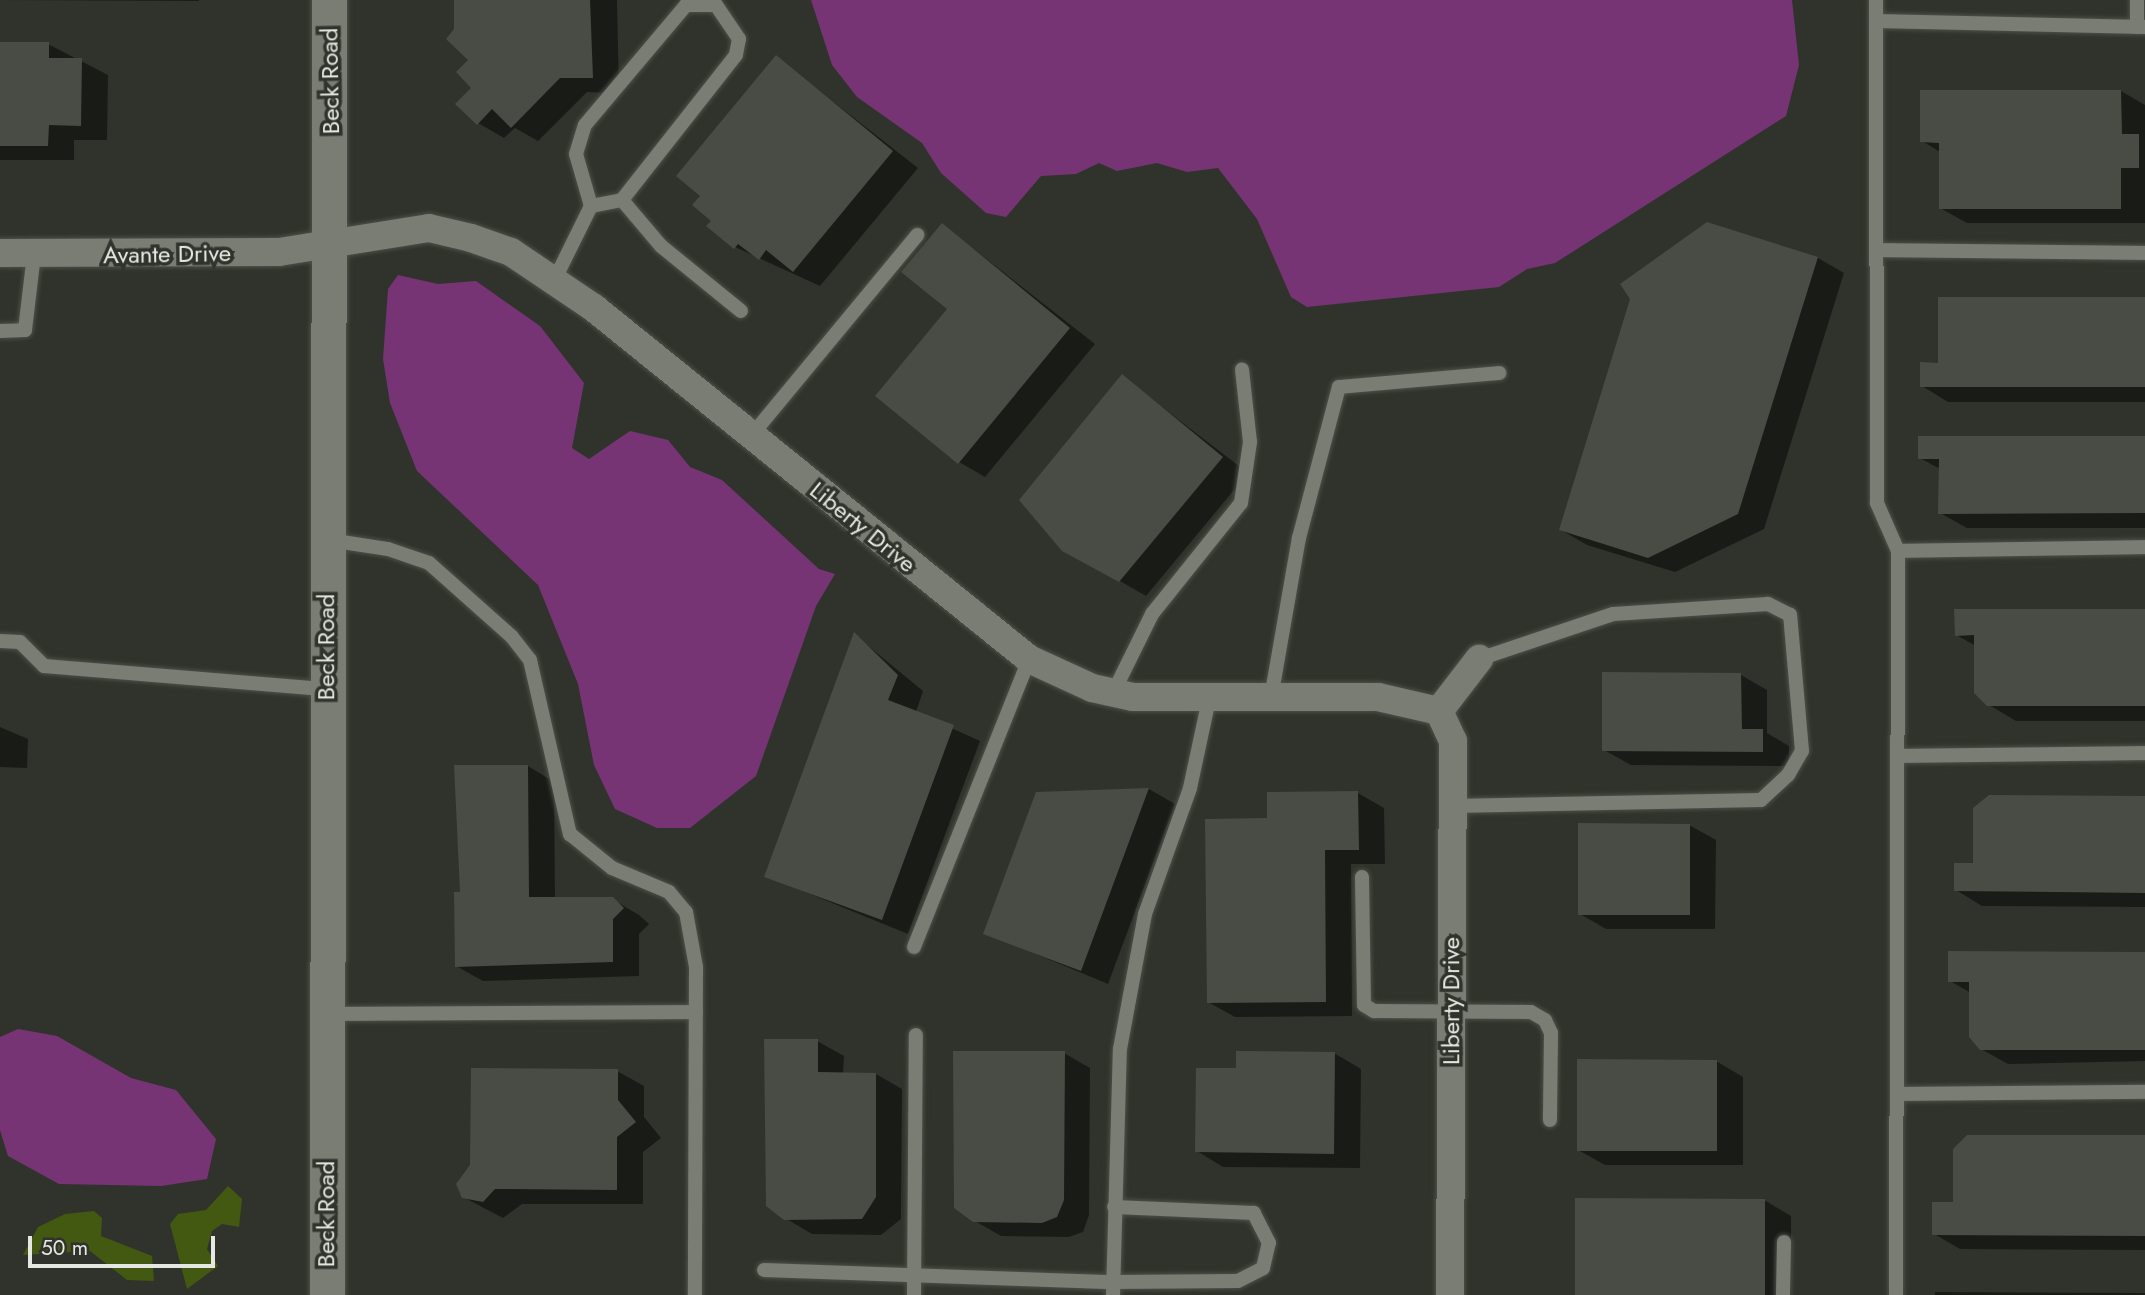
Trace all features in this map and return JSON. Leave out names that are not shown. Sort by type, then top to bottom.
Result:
[{"type":"street","name":"Beck Road","points":[[327,1295],[326,540],[332,242],[329,0]]},
{"type":"street","name":"Liberty Drive","points":[[332,242],[429,228],[511,252],[554,281],[1030,659],[1113,693],[1209,699],[1405,699],[1439,710],[1453,741],[1450,1295]]},
{"type":"street","name":"Avante Drive","points":[[0,253],[279,252],[332,242]]},
{"type":"street","points":[[1439,710],[1479,659]]},
{"type":"lane","points":[[1876,0],[1877,503],[1898,551],[1900,1094],[1896,1295]]},
{"type":"lane","points":[[1876,21],[2141,27],[2137,0]]},
{"type":"lane","points":[[554,281],[591,206],[576,153],[585,125],[686,5],[716,5],[739,39],[736,55],[622,200],[591,206]]},
{"type":"lane","points":[[622,200],[661,246],[741,311]]},
{"type":"lane","points":[[751,436],[917,235]]},
{"type":"lane","points":[[1877,250],[2145,253]]},
{"type":"lane","points":[[0,331],[25,330],[33,254]]},
{"type":"lane","points":[[1113,693],[1153,614],[1241,503],[1250,442],[1242,369]]},
{"type":"lane","points":[[1271,698],[1299,538],[1339,387],[1499,373]]},
{"type":"lane","points":[[326,540],[388,548],[429,563],[530,660],[570,834],[611,868],[669,892],[686,912],[696,1012],[695,1295]]},
{"type":"lane","points":[[1898,551],[2145,547]]},
{"type":"lane","points":[[1452,806],[1760,800],[1788,775],[1802,751],[1790,615],[1768,604],[1613,614],[1479,659]]},
{"type":"lane","points":[[0,641],[20,642],[44,666],[326,689]]},
{"type":"lane","points":[[914,947],[1030,659]]},
{"type":"lane","points":[[1113,1289],[1117,1074],[1132,981],[1145,914],[1193,775],[1209,699]]},
{"type":"lane","points":[[1899,756],[2145,753]]},
{"type":"lane","points":[[1362,877],[1364,1005],[1451,1012],[1531,1012],[1545,1020],[1551,1033],[1550,1120]]},
{"type":"lane","points":[[325,1014],[696,1012]]},
{"type":"lane","points":[[914,1295],[916,1035]]},
{"type":"lane","points":[[1900,1094],[2145,1092]]},
{"type":"lane","points":[[764,1270],[914,1273],[1113,1289],[1238,1281],[1263,1268],[1269,1243],[1254,1213],[1239,1209],[1114,1207]]},
{"type":"lane","points":[[1783,1295],[1784,1242]]},
{"type":"green space","points":[[228,1186],[242,1199],[239,1227],[222,1224],[212,1231],[207,1249],[218,1266],[187,1289],[170,1224],[178,1214],[206,1210]]},
{"type":"green space","points":[[94,1211],[102,1218],[101,1236],[152,1256],[154,1281],[127,1280],[90,1251],[23,1255],[38,1227],[65,1214]]},
{"type":"shaded area","points":[[811,0],[1792,0],[1799,65],[1786,116],[1555,263],[1527,269],[1499,287],[1307,307],[1291,297],[1257,219],[1218,168],[1187,172],[1157,163],[1117,171],[1099,163],[1076,174],[1041,176],[1006,217],[986,213],[941,173],[922,143],[857,97],[832,65]]},
{"type":"shaded area","points":[[398,275],[438,284],[476,281],[540,326],[584,383],[572,448],[589,459],[630,431],[668,440],[690,467],[722,480],[819,569],[835,574],[816,606],[756,776],[690,828],[657,828],[615,809],[594,765],[578,684],[538,585],[417,471],[390,403],[383,359],[388,289]]},
{"type":"shaded area","points":[[18,1029],[57,1036],[131,1078],[176,1090],[216,1139],[207,1179],[161,1186],[59,1184],[8,1156],[0,1130],[0,1037]]},
{"type":"building","points":[[454,0],[590,0],[593,78],[560,78],[511,128],[492,109],[477,125],[455,104],[471,88],[456,72],[468,60],[446,39],[454,29]]},
{"type":"building","points":[[0,42],[49,42],[49,58],[82,58],[81,126],[49,125],[48,146],[0,146]]},
{"type":"building","points":[[776,55],[893,151],[793,272],[766,250],[759,260],[738,244],[734,249],[706,226],[711,221],[692,205],[700,196],[676,176]]},
{"type":"building","points":[[1920,90],[2121,90],[2122,134],[2139,134],[2139,168],[2121,168],[2121,209],[1939,209],[1939,143],[1920,142]]},
{"type":"building","points":[[1707,222],[1818,257],[1738,514],[1648,558],[1559,530],[1630,299],[1620,284]]},
{"type":"building","points":[[942,223],[1070,328],[958,464],[875,396],[947,309],[901,272]]},
{"type":"building","points":[[1938,297],[2145,297],[2145,387],[1920,387],[1920,362],[1938,363]]},
{"type":"building","points":[[1122,374],[1223,457],[1119,582],[1062,551],[1019,500]]},
{"type":"building","points":[[1918,436],[2145,436],[2145,513],[1938,514],[1939,459],[1918,459]]},
{"type":"building","points":[[1954,609],[2145,609],[2145,706],[1987,706],[1974,693],[1974,635],[1955,636]]},
{"type":"building","points":[[854,632],[898,675],[888,700],[954,725],[882,920],[764,877]]},
{"type":"building","points":[[1602,672],[1741,673],[1742,729],[1763,729],[1763,752],[1602,751]]},
{"type":"building","points":[[454,765],[528,765],[529,897],[613,897],[624,908],[613,919],[613,962],[455,967],[454,892],[460,892]]},
{"type":"building","points":[[1149,788],[1081,971],[983,934],[1036,792]]},
{"type":"building","points":[[1358,791],[1359,850],[1325,850],[1326,1002],[1207,1003],[1205,819],[1267,818],[1267,792]]},
{"type":"building","points":[[1989,795],[2145,796],[2145,893],[1954,891],[1954,863],[1973,863],[1973,808]]},
{"type":"building","points":[[1578,823],[1690,824],[1690,915],[1578,915]]},
{"type":"building","points":[[1948,951],[2145,952],[2145,1050],[1980,1050],[1969,1037],[1969,982],[1948,982]]},
{"type":"building","points":[[764,1039],[818,1039],[818,1072],[876,1073],[876,1197],[862,1219],[784,1220],[766,1206]]},
{"type":"building","points":[[953,1051],[1065,1051],[1064,1200],[1057,1217],[1042,1223],[973,1222],[954,1208]]},
{"type":"building","points":[[1236,1051],[1335,1052],[1334,1154],[1195,1152],[1196,1068],[1236,1068]]},
{"type":"building","points":[[1577,1059],[1717,1060],[1717,1151],[1577,1151]]},
{"type":"building","points":[[471,1068],[618,1069],[618,1100],[636,1122],[617,1137],[617,1190],[495,1189],[483,1202],[462,1198],[456,1184],[470,1165]]},
{"type":"building","points":[[1967,1135],[2145,1135],[2145,1236],[1932,1235],[1932,1202],[1953,1202],[1953,1149]]},
{"type":"building","points":[[1575,1198],[1765,1199],[1765,1295],[1575,1295]]}]
